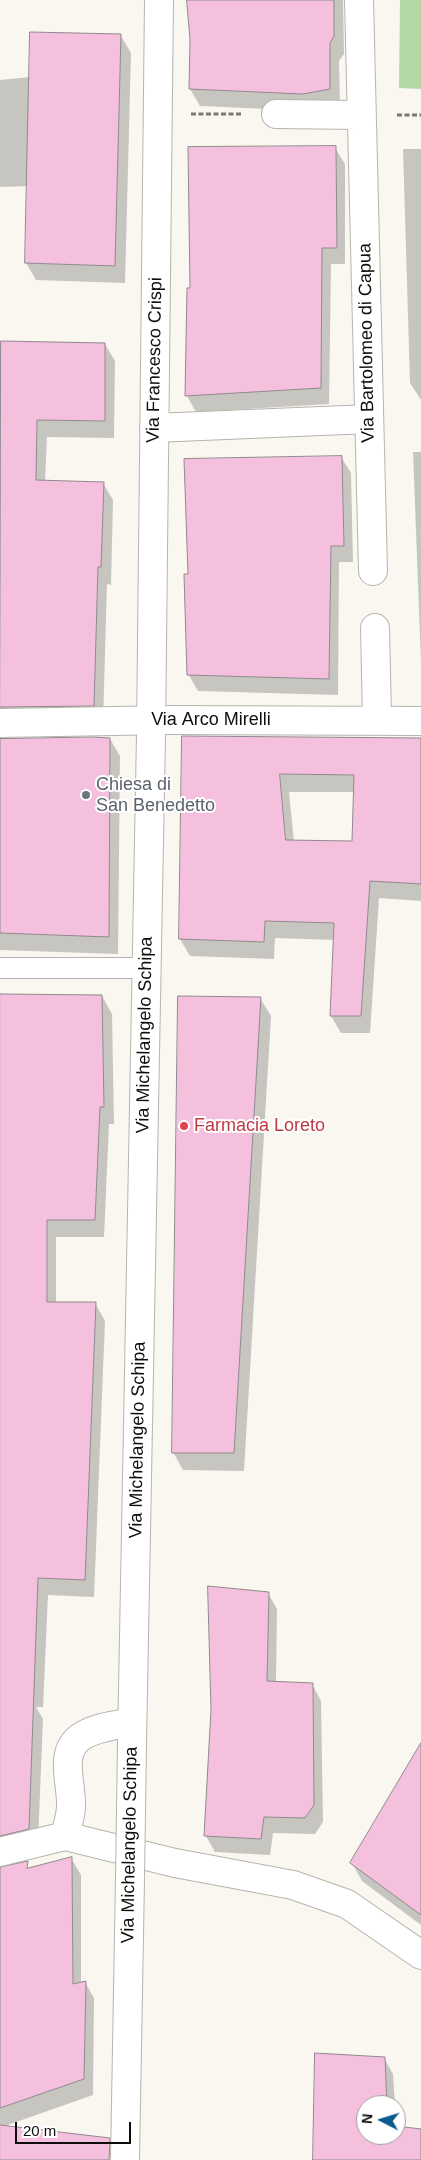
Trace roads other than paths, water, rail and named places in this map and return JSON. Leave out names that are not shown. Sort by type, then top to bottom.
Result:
[{"type":"street","name":"Via Francesco Crispi","points":[[151,720],[159,0]]},
{"type":"street","name":"Via Bartolomeo di Capua","points":[[359,0],[374,571]]},
{"type":"street","points":[[276,114],[361,114]]},
{"type":"street","points":[[154,428],[369,419]]},
{"type":"street","points":[[375,628],[377,720]]},
{"type":"street","name":"Via Arco Mirelli","points":[[0,723],[151,720],[421,721]]},
{"type":"street","name":"Via Michelangelo Schipa","points":[[125,2160],[151,720]]},
{"type":"street","points":[[65,1836],[71,1806],[67,1759],[75,1742],[83,1735],[97,1730],[132,1732]]},
{"type":"street","points":[[0,1852],[65,1836],[175,1863],[293,1885],[347,1904],[421,1955]]},
{"type":"lane","points":[[0,968],[146,968]]},
{"type":"place","name":"Chiesa di San Benedetto","points":[[86,795]]},
{"type":"place","name":"Farmacia Loreto","points":[[184,1126]]}]
